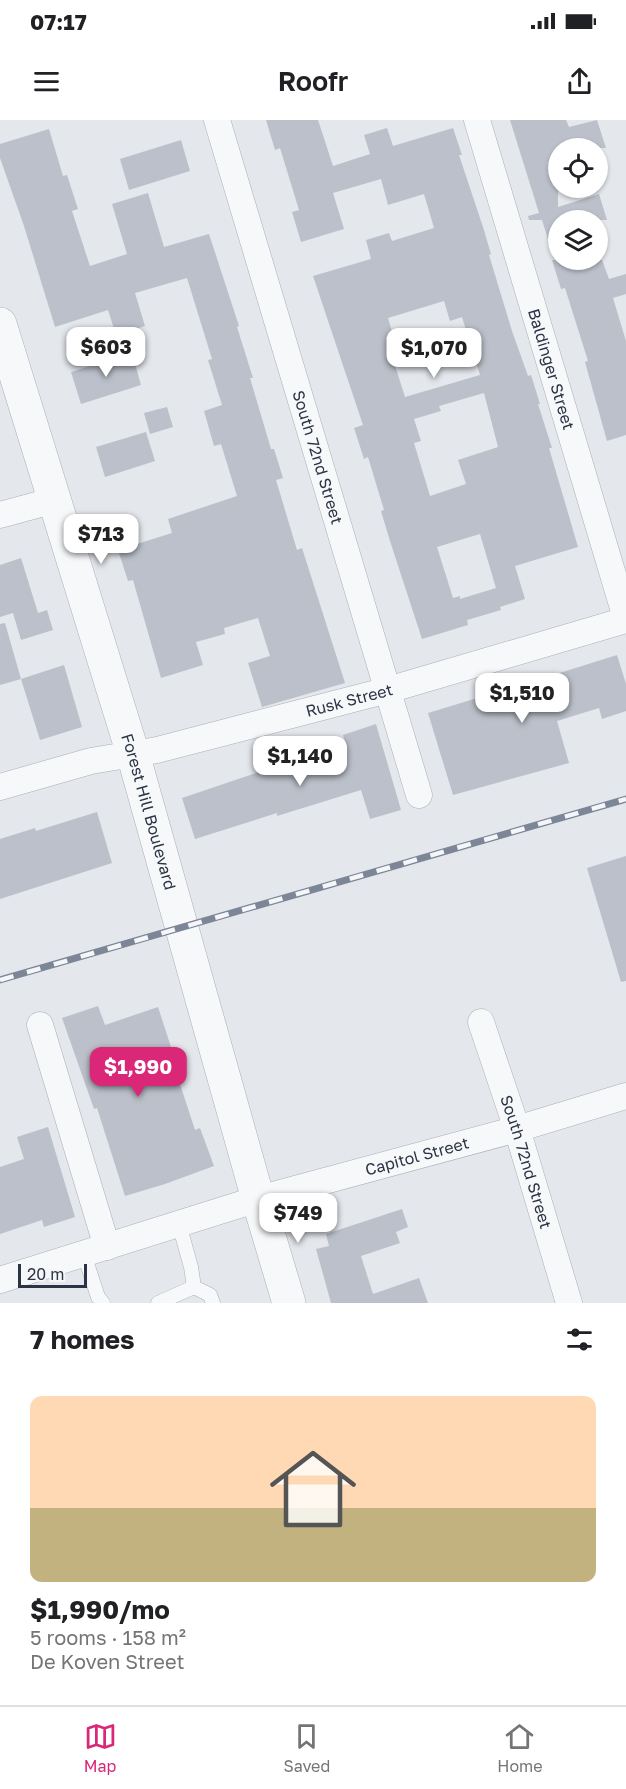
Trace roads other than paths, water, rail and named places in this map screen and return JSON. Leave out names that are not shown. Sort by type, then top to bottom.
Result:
[{"type":"street","name":"South 72nd Street","points":[[217,120],[419,795]]},
{"type":"street","name":"Baldinger Street","points":[[477,120],[626,619]]},
{"type":"street","name":"Forest Hill Boulevard","points":[[3,343],[133,754],[289,1303]]},
{"type":"street","points":[[0,515],[54,500]]},
{"type":"street","name":"Rusk Street","points":[[0,787],[90,761],[157,750],[388,690],[626,619]]},
{"type":"street","name":"South 72nd Street","points":[[481,1022],[517,1129],[569,1303]]},
{"type":"street","points":[[40,1026],[95,1251]]},
{"type":"street","name":"Capitol Street","points":[[0,1280],[258,1199],[517,1129],[626,1096]]},
{"type":"lane","points":[[179,1224],[194,1287]]},
{"type":"lane","points":[[95,1251],[98,1297],[103,1303]]},
{"type":"lane","points":[[158,1303],[194,1287]]},
{"type":"lane","points":[[194,1287],[210,1295],[213,1303]]},
{"type":"railway","points":[[0,980],[626,799]]}]
